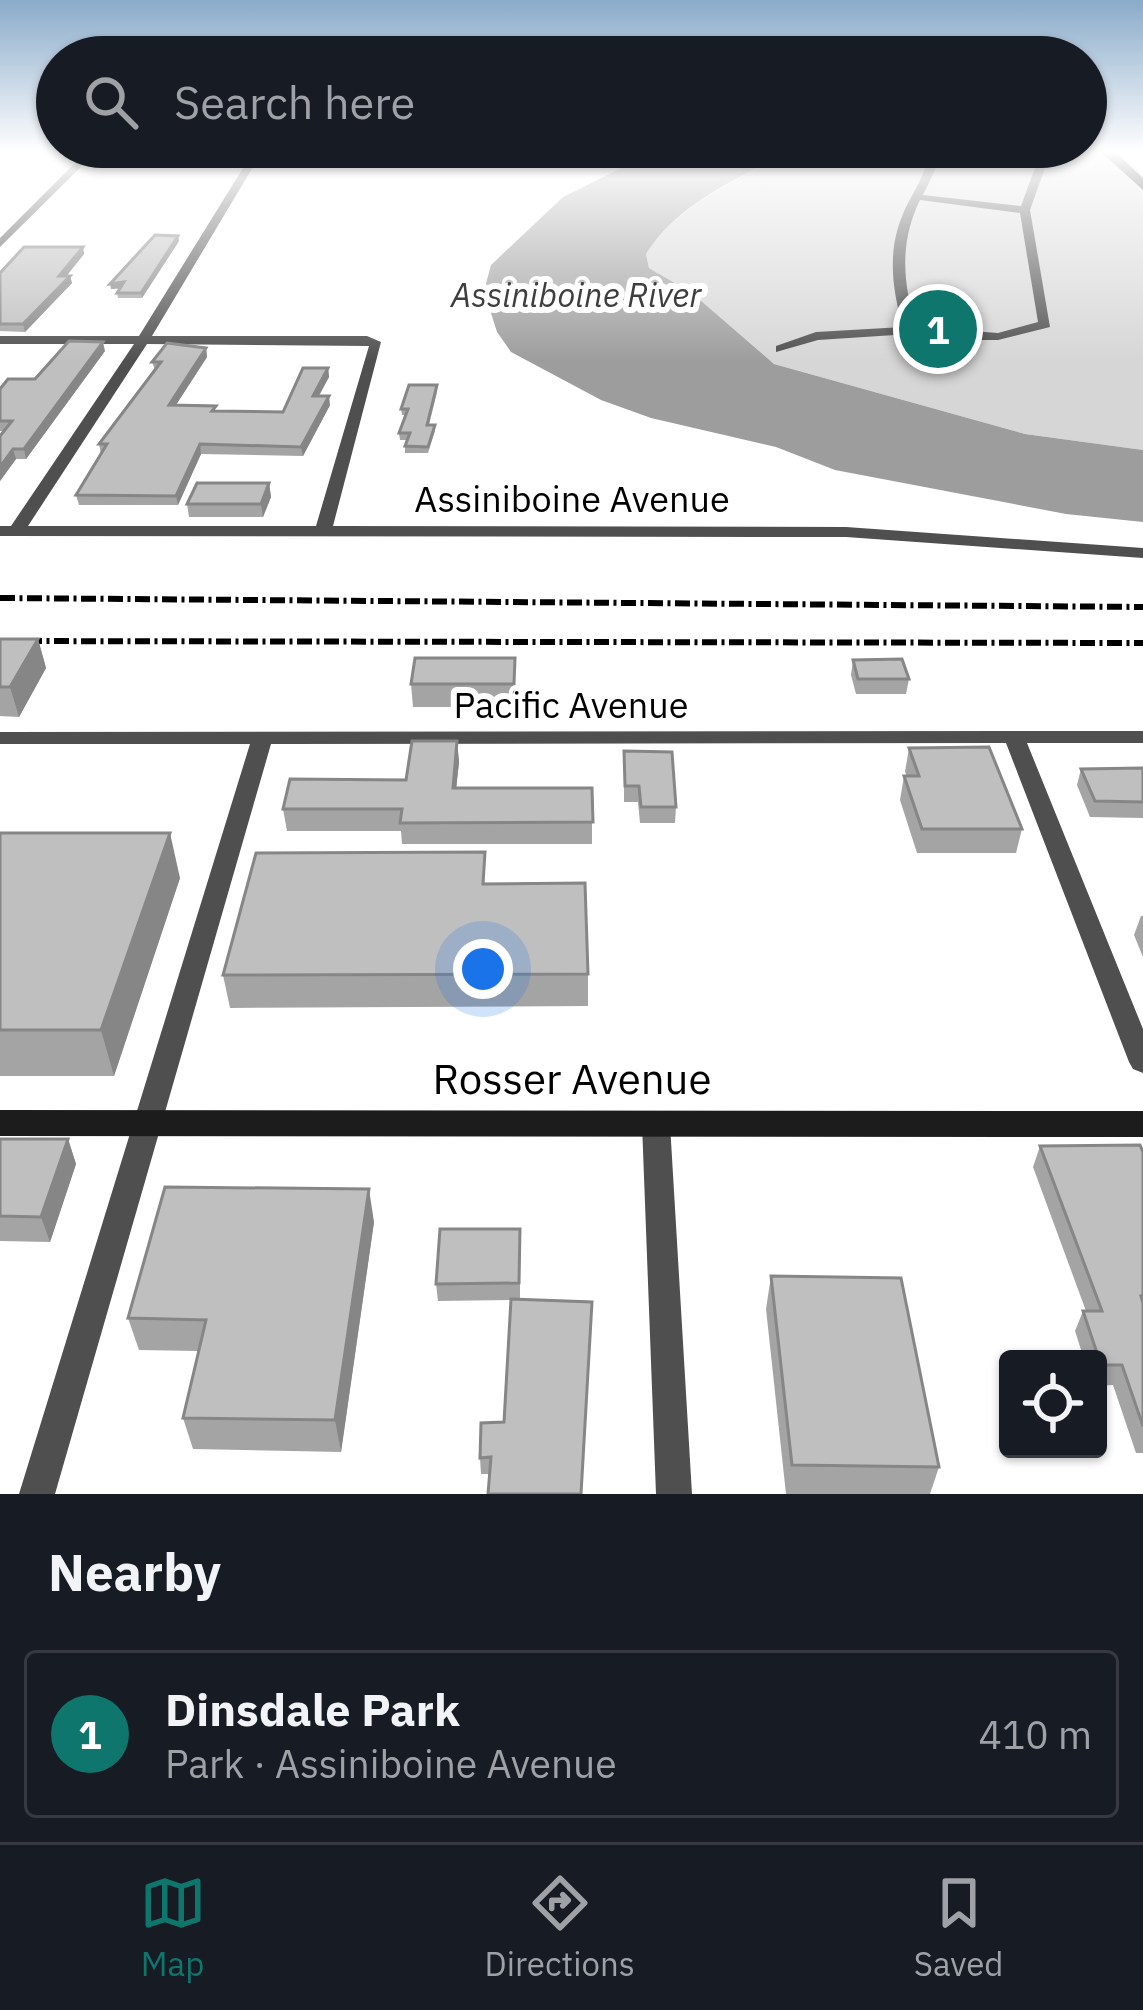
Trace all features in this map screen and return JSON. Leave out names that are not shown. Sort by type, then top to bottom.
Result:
[{"type":"street","points":[[0,244],[22,222]]},
{"type":"street","points":[[8,531],[144,339],[215,222]]},
{"type":"street","points":[[905,222],[896,284],[910,330]]},
{"type":"street","points":[[781,349],[816,336],[910,330],[1030,333],[1045,324],[1027,222]]},
{"type":"street","points":[[0,340],[367,340],[376,345],[323,532]]},
{"type":"street","name":"Assiniboine Avenue","points":[[8,531],[846,532],[1143,553]]},
{"type":"street","name":"Pacific Avenue","points":[[0,738],[1143,737]]},
{"type":"street","points":[[1014,738],[1143,1062]]},
{"type":"street","points":[[37,1494],[262,739]]},
{"type":"street","name":"Rosser Avenue","points":[[0,1123],[1143,1124]]},
{"type":"street","points":[[656,1124],[674,1494]]},
{"type":"shaded area","points":[[673,222],[1143,222],[1143,450],[1025,434],[774,364],[692,293],[649,268],[646,254]]},
{"type":"water","name":"Assiniboine River","points":[[537,222],[673,222],[646,254],[649,268],[692,293],[774,364],[1025,434],[1143,450],[1143,522],[1066,514],[835,470],[776,447],[651,418],[601,400],[511,352],[497,332],[484,291],[491,265]]},
{"type":"building","points":[[155,235],[178,236],[141,293],[117,293],[124,282],[110,284]]},
{"type":"building","points":[[24,247],[83,247],[59,276],[70,276],[23,324],[0,324],[0,273]]},
{"type":"building","points":[[69,341],[103,342],[24,449],[13,449],[0,467],[0,436],[12,421],[0,421],[0,389],[8,379],[35,379]]},
{"type":"building","points":[[167,343],[206,348],[169,405],[283,412],[303,368],[328,368],[313,396],[329,396],[301,447],[200,444],[176,496],[76,495],[107,444],[99,444],[161,362],[152,362]]},
{"type":"building","points":[[409,385],[437,385],[427,425],[435,425],[428,447],[405,446],[410,433],[399,433],[408,409],[401,409]]},
{"type":"building","points":[[197,483],[269,483],[261,504],[187,504]]},
{"type":"building","points":[[0,639],[38,639],[10,687],[0,687]]},
{"type":"building","points":[[415,658],[515,658],[514,684],[411,684]]},
{"type":"building","points":[[902,659],[909,679],[858,679],[853,660]]},
{"type":"building","points":[[412,741],[457,741],[453,788],[592,788],[593,822],[400,823],[402,809],[283,809],[290,779],[406,780]]},
{"type":"building","points":[[989,747],[1022,829],[922,829],[904,776],[919,776],[909,748]]},
{"type":"building","points":[[624,751],[672,752],[676,807],[641,807],[639,786],[625,786]]},
{"type":"building","points":[[1143,768],[1143,802],[1095,801],[1081,769]]},
{"type":"building","points":[[0,833],[170,833],[101,1030],[0,1030]]},
{"type":"building","points":[[485,852],[483,884],[585,883],[588,974],[223,975],[256,853]]},
{"type":"building","points":[[0,1139],[68,1139],[41,1217],[0,1216]]},
{"type":"building","points":[[1140,1145],[1143,1152],[1143,1426],[1122,1365],[1107,1365],[1107,1350],[1096,1350],[1083,1311],[1102,1311],[1040,1146]]},
{"type":"building","points":[[165,1187],[369,1189],[335,1420],[183,1418],[206,1320],[128,1318]]},
{"type":"building","points":[[440,1229],[520,1229],[519,1283],[436,1284]]},
{"type":"building","points":[[771,1276],[901,1278],[939,1467],[792,1465]]},
{"type":"building","points":[[511,1299],[592,1302],[581,1494],[488,1494],[491,1457],[480,1458],[481,1423],[504,1422]]},
{"type":"railway","points":[[0,598],[1143,607]]},
{"type":"railway","points":[[0,641],[1143,643]]},
{"type":"place","name":"Dinsdale Park","points":[[938,329]]}]
